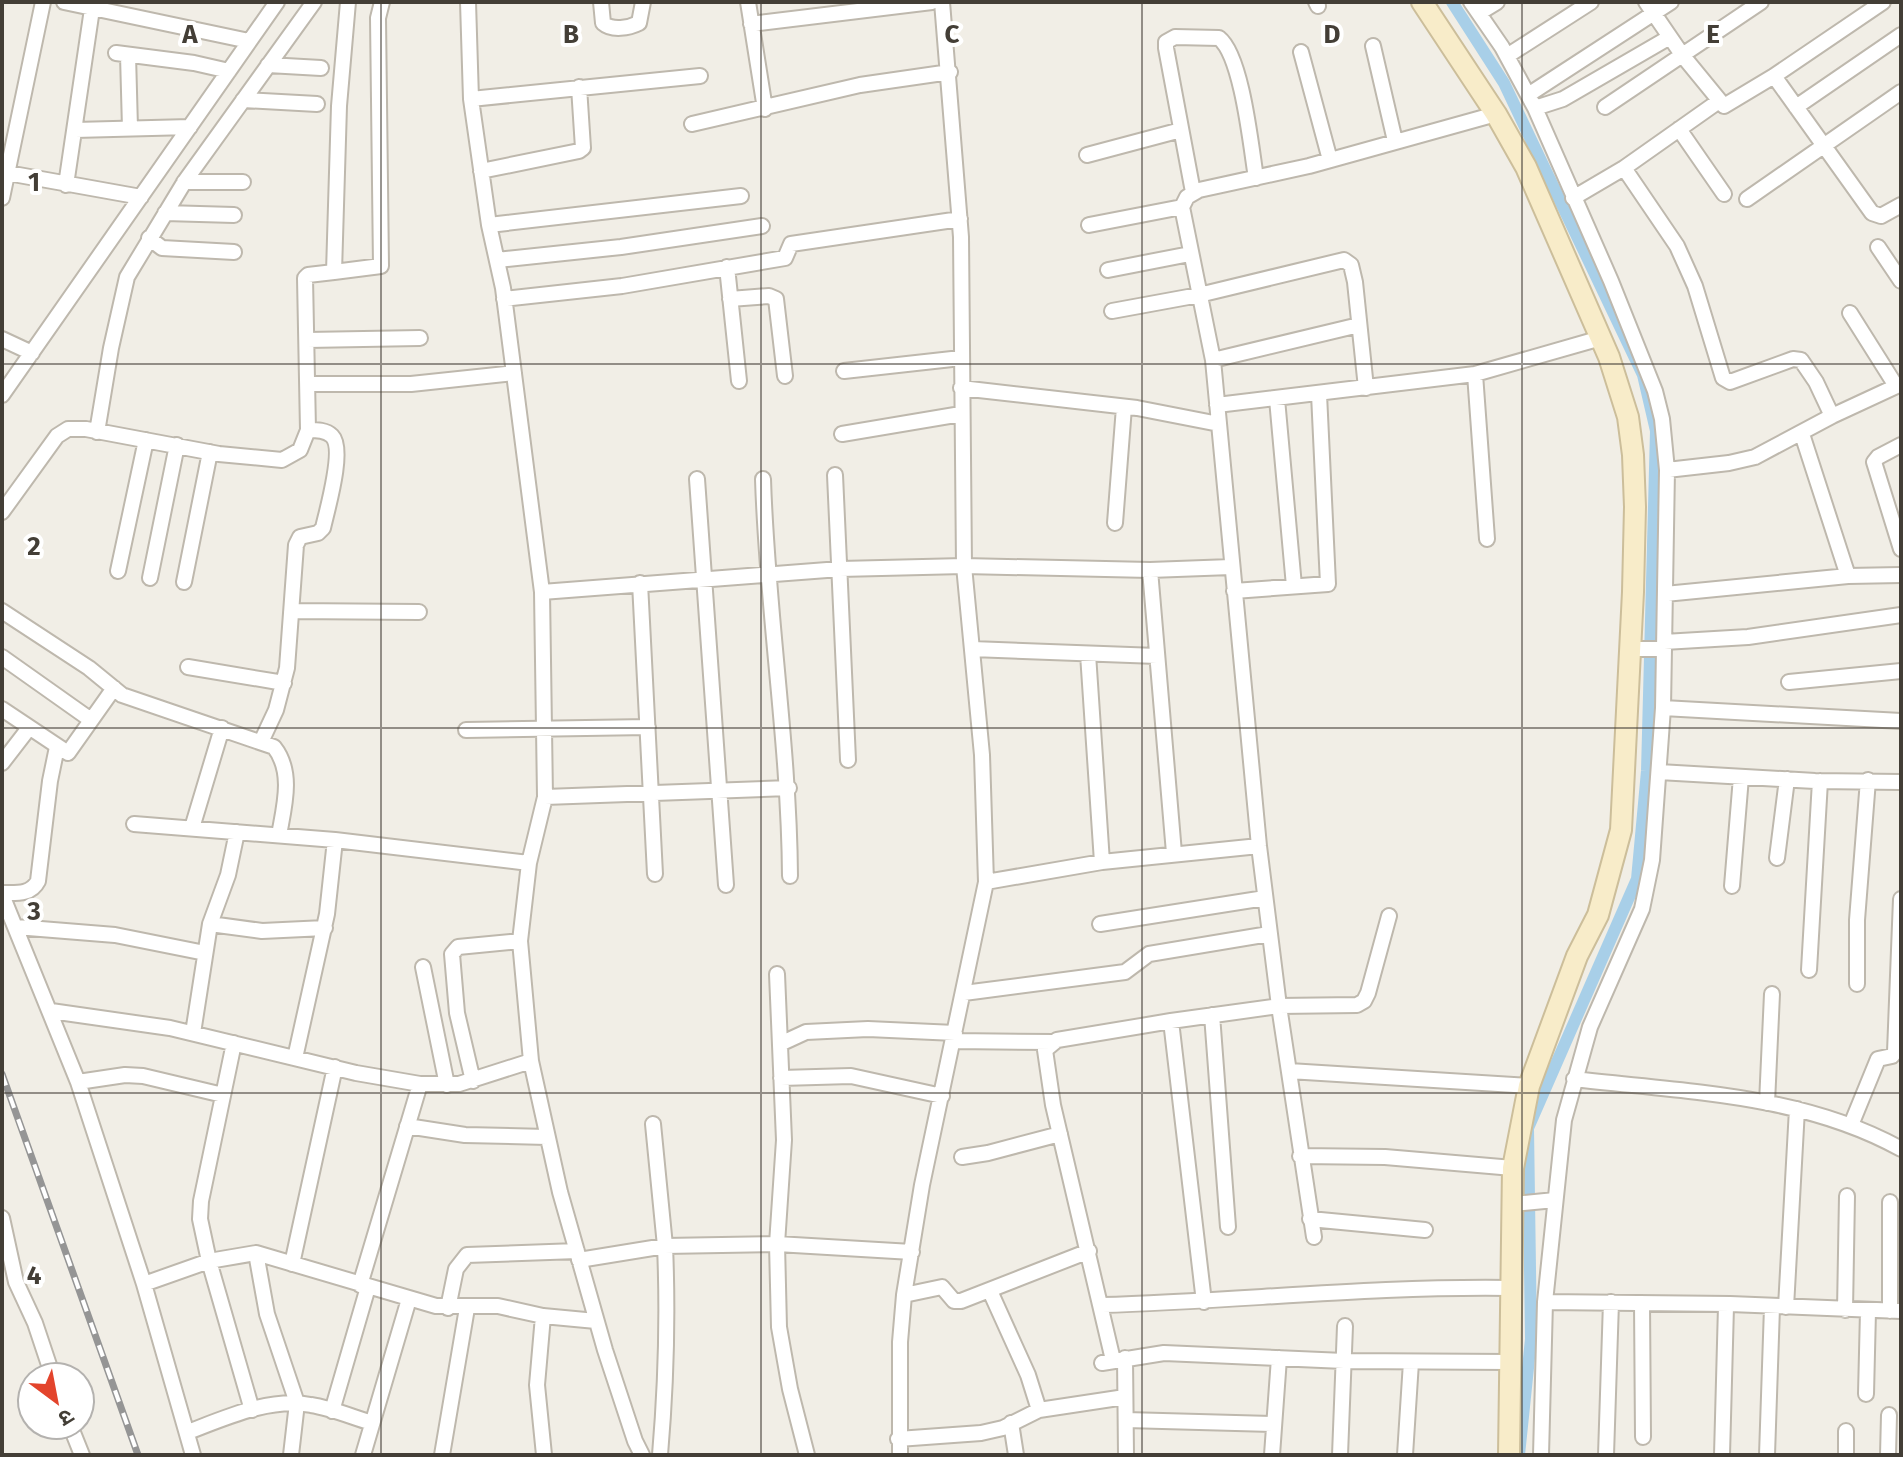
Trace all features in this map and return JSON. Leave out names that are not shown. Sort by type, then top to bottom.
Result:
[{"type":"street","points":[[2,198],[43,2]]},
{"type":"street","points":[[64,2],[249,41]]},
{"type":"street","points":[[2,395],[277,2]]},
{"type":"street","points":[[97,432],[127,277],[184,182],[314,2]]},
{"type":"street","points":[[334,272],[339,106],[348,2]]},
{"type":"street","points":[[2,512],[57,436],[68,429],[78,428],[251,459],[282,460],[300,450],[308,430],[306,277],[381,266],[378,18],[382,2]]},
{"type":"street","points":[[468,2],[471,99],[489,225],[504,299],[542,592],[545,797],[529,863],[520,941],[531,1061],[547,1137],[596,1321],[642,1455]]},
{"type":"street","points":[[601,2],[603,23],[615,28],[639,23],[643,2]]},
{"type":"street","points":[[748,2],[765,109]]},
{"type":"street","points":[[751,24],[932,2]]},
{"type":"street","points":[[900,1455],[900,1342],[904,1295],[922,1185],[986,882],[982,755],[964,566],[960,219],[942,2]]},
{"type":"street","points":[[1422,2],[1496,114],[1526,167],[1620,389],[1633,455],[1635,507],[1652,648],[1663,708],[1652,860],[1642,909],[1590,1027],[1510,1288],[1509,1455]]},
{"type":"street","points":[[1497,2],[1475,8],[1507,56],[1532,102],[1611,281],[1655,391],[1662,419],[1667,470],[1665,594],[1652,648],[1621,830],[1598,915],[1577,956],[1529,1086],[1513,1168],[1534,1202],[1545,1302],[1541,1455]]},
{"type":"street","points":[[1507,56],[1591,2]]},
{"type":"street","points":[[1532,102],[1650,8],[1671,2]]},
{"type":"street","points":[[1605,107],[1761,2]]},
{"type":"street","points":[[1650,8],[1683,56],[1724,106],[1883,2]]},
{"type":"street","points":[[66,185],[92,9]]},
{"type":"street","points":[[1796,107],[1901,35]]},
{"type":"street","points":[[1193,192],[1166,42],[1175,37],[1219,38],[1227,45],[1240,84],[1256,178]]},
{"type":"street","points":[[1532,102],[1563,99],[1670,37]]},
{"type":"street","points":[[1373,46],[1395,141]]},
{"type":"street","points":[[1301,52],[1330,160]]},
{"type":"street","points":[[130,128],[122,54],[194,63],[229,71]]},
{"type":"street","points":[[268,65],[321,68]]},
{"type":"street","points":[[692,124],[860,85],[950,72]]},
{"type":"street","points":[[471,99],[700,76]]},
{"type":"street","points":[[1774,76],[1872,213],[1881,216],[1901,205]]},
{"type":"street","points":[[481,171],[583,148],[579,87]]},
{"type":"street","points":[[1747,199],[1901,92]]},
{"type":"street","points":[[243,100],[317,104]]},
{"type":"street","points":[[1573,198],[1624,168],[1719,101]]},
{"type":"street","points":[[1314,1237],[1269,934],[1213,360],[1182,207],[1193,192],[1330,160],[1496,114]]},
{"type":"street","points":[[75,130],[190,127]]},
{"type":"street","points":[[1679,129],[1724,194]]},
{"type":"street","points":[[1087,155],[1181,130]]},
{"type":"street","points":[[1624,168],[1677,246],[1695,286],[1723,378],[1730,382],[1793,359],[1801,360],[1816,382],[1832,416]]},
{"type":"street","points":[[5,173],[141,197]]},
{"type":"street","points":[[184,182],[243,182]]},
{"type":"street","points":[[489,225],[741,196]]},
{"type":"street","points":[[1089,225],[1182,207]]},
{"type":"street","points":[[165,213],[234,215]]},
{"type":"street","points":[[504,299],[622,286],[785,258],[791,244],[960,219]]},
{"type":"street","points":[[497,260],[621,247],[762,226]]},
{"type":"street","points":[[149,238],[162,248],[234,252]]},
{"type":"street","points":[[1878,247],[1901,281]]},
{"type":"street","points":[[1108,270],[1190,254]]},
{"type":"street","points":[[1112,311],[1199,295],[1344,260],[1352,268],[1366,388]]},
{"type":"street","points":[[727,267],[739,381]]},
{"type":"street","points":[[730,299],[769,296],[776,299],[785,376]]},
{"type":"street","points":[[1667,470],[1755,457],[1898,385],[1850,313]]},
{"type":"street","points":[[1213,360],[1359,325]]},
{"type":"street","points":[[307,340],[420,338]]},
{"type":"street","points":[[1217,405],[1475,374],[1601,338]]},
{"type":"street","points":[[2,339],[32,353]]},
{"type":"street","points":[[844,371],[961,358]]},
{"type":"street","points":[[309,384],[411,384],[514,373]]},
{"type":"street","points":[[1475,374],[1487,539]]},
{"type":"street","points":[[961,388],[1124,407],[1219,424]]},
{"type":"street","points":[[1234,591],[1328,584],[1319,394]]},
{"type":"street","points":[[1277,399],[1294,586]]},
{"type":"street","points":[[1115,523],[1124,407]]},
{"type":"street","points":[[842,434],[961,414]]},
{"type":"street","points":[[261,742],[284,683],[297,540],[306,534],[318,533],[323,528],[336,466],[337,444],[334,438],[323,431],[308,430]]},
{"type":"street","points":[[1802,434],[1848,576]]},
{"type":"street","points":[[118,571],[146,440]]},
{"type":"street","points":[[150,578],[177,445]]},
{"type":"street","points":[[1901,445],[1874,462],[1901,549]]},
{"type":"street","points":[[184,582],[210,452]]},
{"type":"street","points":[[835,475],[848,760]]},
{"type":"street","points":[[697,479],[726,885]]},
{"type":"street","points":[[763,479],[768,573],[789,788],[790,876]]},
{"type":"street","points":[[542,592],[840,569],[964,566],[1150,570],[1231,567]]},
{"type":"street","points":[[1150,570],[1174,853]]},
{"type":"street","points":[[1665,594],[1848,576],[1901,575]]},
{"type":"street","points":[[640,583],[655,874]]},
{"type":"street","points":[[2,611],[136,701],[274,747],[286,777],[279,835]]},
{"type":"street","points":[[291,611],[419,612]]},
{"type":"street","points":[[1652,648],[1901,615]]},
{"type":"street","points":[[972,649],[1157,656]]},
{"type":"street","points":[[1088,654],[1102,862]]},
{"type":"street","points":[[2,657],[91,720]]},
{"type":"street","points":[[188,667],[284,683]]},
{"type":"street","points":[[1789,682],[1901,671]]},
{"type":"street","points":[[2,709],[68,753],[114,688]]},
{"type":"street","points":[[1663,708],[1901,721]]},
{"type":"street","points":[[466,730],[648,727]]},
{"type":"street","points":[[2,763],[29,728]]},
{"type":"street","points":[[192,828],[222,728]]},
{"type":"street","points":[[57,747],[38,881],[28,891],[2,894],[78,1082],[144,1284],[193,1455]]},
{"type":"street","points":[[1659,772],[1901,782]]},
{"type":"street","points":[[1732,886],[1741,777]]},
{"type":"street","points":[[1777,858],[1787,779]]},
{"type":"street","points":[[1857,984],[1857,920],[1868,780]]},
{"type":"street","points":[[1809,970],[1820,781]]},
{"type":"street","points":[[545,797],[789,788]]},
{"type":"street","points":[[134,824],[335,840],[529,863]]},
{"type":"street","points":[[193,1033],[210,924],[228,875],[237,832]]},
{"type":"street","points":[[295,1058],[325,928],[335,840]]},
{"type":"street","points":[[986,882],[1102,862],[1259,846]]},
{"type":"street","points":[[1100,924],[1265,898]]},
{"type":"street","points":[[1851,1125],[1878,1057],[1892,1056],[1895,1052],[1901,899]]},
{"type":"street","points":[[780,1044],[806,1032],[868,1029],[1053,1042],[1279,1006],[1357,1005],[1364,1001],[1389,916]]},
{"type":"street","points":[[210,924],[262,931],[325,928]]},
{"type":"street","points":[[16,927],[115,935],[205,953]]},
{"type":"street","points":[[964,993],[1125,972],[1149,954],[1269,934]]},
{"type":"street","points":[[473,1081],[457,1013],[452,954],[458,947],[520,941]]},
{"type":"street","points":[[423,967],[447,1085]]},
{"type":"street","points":[[777,974],[784,1140],[777,1244],[781,1345],[807,1455]]},
{"type":"street","points":[[1767,1103],[1772,994]]},
{"type":"street","points":[[51,1011],[193,1033],[420,1084],[447,1085],[473,1081],[531,1061]]},
{"type":"street","points":[[1212,1015],[1228,1227]]},
{"type":"street","points":[[1171,1021],[1204,1302]]},
{"type":"street","points":[[1053,1042],[1045,1050],[1045,1058],[1060,1134],[1125,1397],[1126,1455]]},
{"type":"street","points":[[234,1043],[200,1210],[209,1261],[252,1410]]},
{"type":"street","points":[[292,1264],[335,1067]]},
{"type":"street","points":[[1289,1071],[1529,1086]]},
{"type":"street","points":[[78,1082],[125,1075],[143,1076],[223,1095]]},
{"type":"street","points":[[781,1078],[851,1076],[942,1096]]},
{"type":"street","points":[[1574,1079],[1797,1109],[1851,1125],[1901,1149]]},
{"type":"street","points":[[332,1411],[420,1084]]},
{"type":"street","points":[[1767,1455],[1797,1109]]},
{"type":"street","points":[[653,1124],[665,1246],[667,1350],[660,1455]]},
{"type":"street","points":[[407,1126],[465,1135],[547,1137]]},
{"type":"street","points":[[962,1157],[1060,1134]]},
{"type":"street","points":[[1300,1156],[1385,1157],[1513,1168]]},
{"type":"street","points":[[1845,1310],[1847,1196]]},
{"type":"street","points":[[1545,1302],[1895,1311],[1890,1202]]},
{"type":"street","points":[[2,1218],[16,1282],[48,1361]]},
{"type":"street","points":[[1310,1219],[1425,1230]]},
{"type":"street","points":[[448,1308],[458,1263],[467,1255],[578,1256],[665,1246],[777,1244],[912,1252]]},
{"type":"street","points":[[904,1295],[942,1287],[954,1301],[961,1301],[1089,1251]]},
{"type":"street","points":[[144,1284],[209,1261],[256,1253],[448,1308],[498,1306],[543,1316],[596,1321]]},
{"type":"street","points":[[256,1253],[267,1314],[297,1403],[291,1455]]},
{"type":"street","points":[[1102,1305],[1204,1302],[1432,1287],[1510,1288]]},
{"type":"street","points":[[990,1291],[1028,1375],[1039,1410]]},
{"type":"street","points":[[363,1455],[409,1299]]},
{"type":"street","points":[[1606,1455],[1611,1302]]},
{"type":"street","points":[[1642,1303],[1643,1437]]},
{"type":"street","points":[[1722,1455],[1726,1306]]},
{"type":"street","points":[[442,1455],[467,1308]]},
{"type":"street","points":[[1866,1394],[1868,1311]]},
{"type":"street","points":[[543,1316],[537,1385],[544,1455]]},
{"type":"street","points":[[1340,1455],[1345,1326]]},
{"type":"street","points":[[1114,1360],[1164,1353],[1344,1361],[1510,1362]]},
{"type":"street","points":[[1272,1455],[1279,1358]]},
{"type":"street","points":[[1405,1455],[1411,1362]]},
{"type":"street","points":[[898,1439],[981,1433],[1039,1410],[1125,1397]]},
{"type":"street","points":[[188,1432],[252,1410],[297,1403],[372,1423]]},
{"type":"street","points":[[1888,1455],[1889,1415]]},
{"type":"street","points":[[1126,1420],[1274,1424]]},
{"type":"street","points":[[1011,1423],[1016,1455]]},
{"type":"street","points":[[1846,1431],[1846,1455]]},
{"type":"waterway","points":[[1452,2],[1504,83],[1643,375],[1656,431],[1647,771],[1637,879],[1528,1128],[1531,1339],[1519,1455]]},
{"type":"railway","points":[[2,1074],[138,1455]]}]
